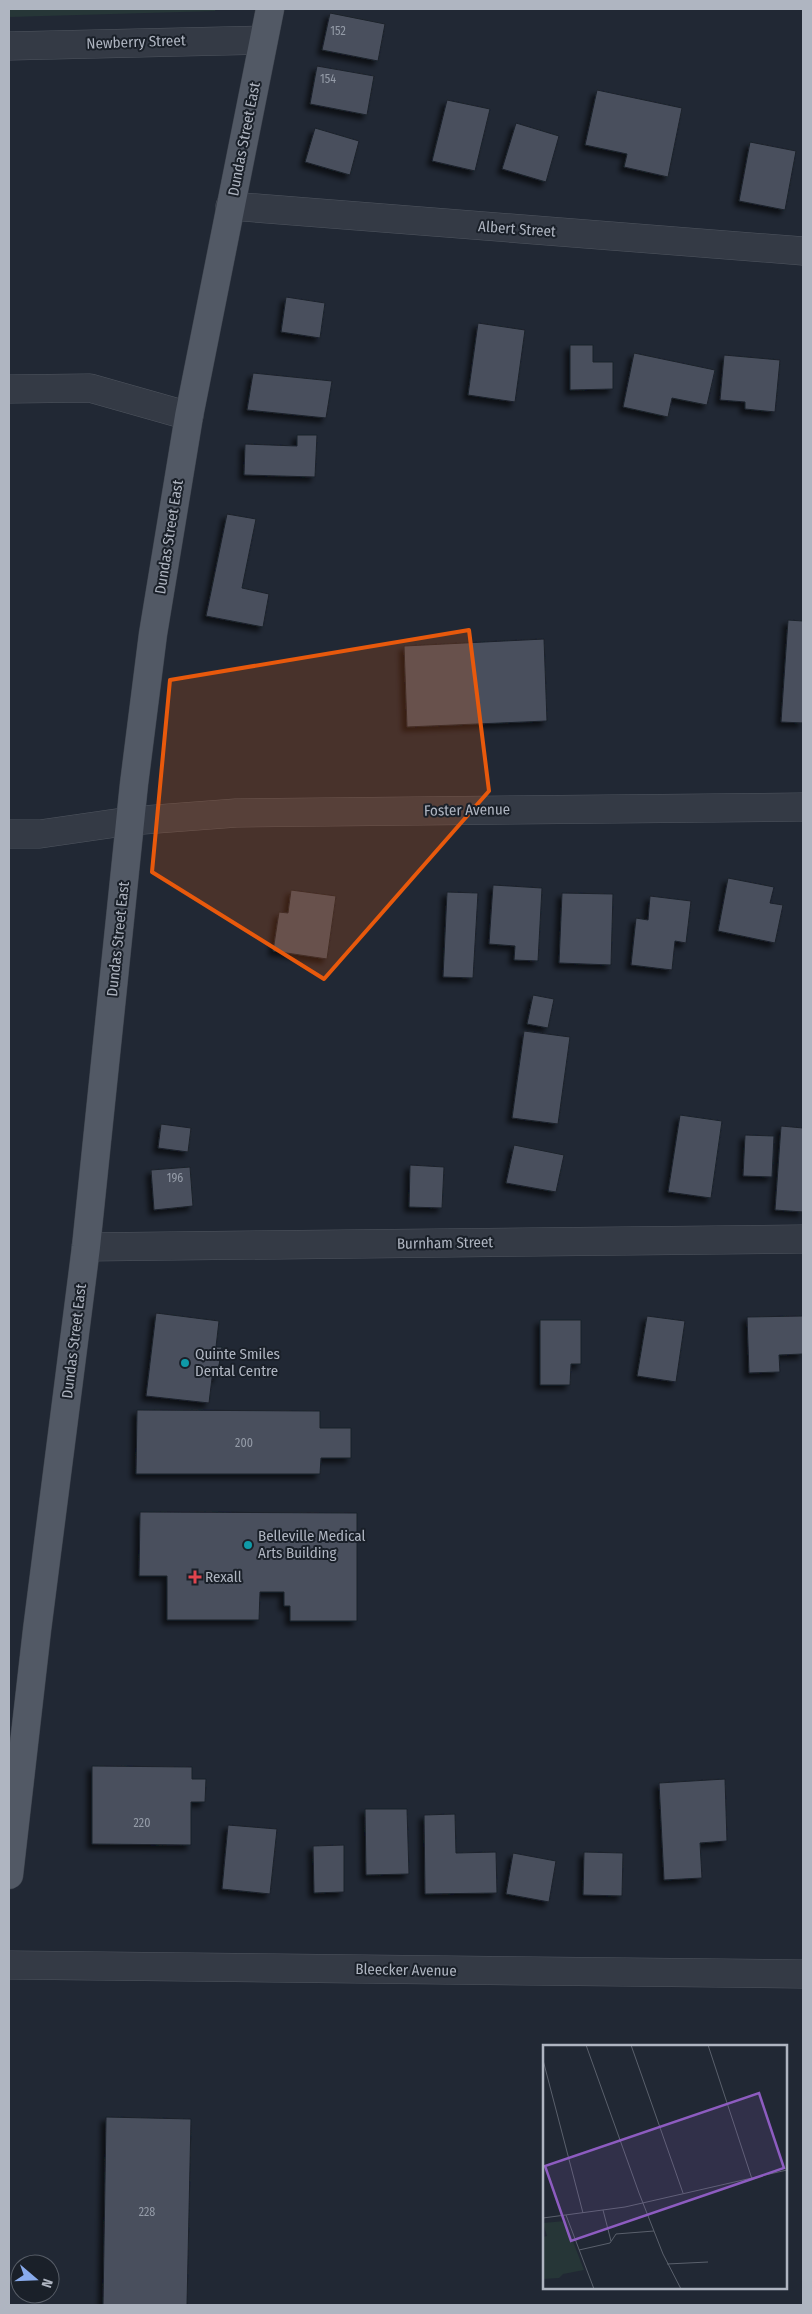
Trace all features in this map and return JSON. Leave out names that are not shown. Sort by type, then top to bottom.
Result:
[{"type":"main road","name":"Dundas Street East","points":[[9,1875],[37,1630],[86,1247],[130,821],[153,634],[189,416],[270,9]]},
{"type":"street","name":"Newberry Street","points":[[9,46],[263,40]]},
{"type":"street","name":"Albert Street","points":[[230,206],[803,251]]},
{"type":"street","points":[[9,389],[90,388],[189,416]]},
{"type":"street","name":"Foster Avenue","points":[[9,834],[40,834],[130,821],[236,812],[803,807]]},
{"type":"street","name":"Burnham Street","points":[[86,1247],[803,1239]]},
{"type":"street","name":"Bleecker Avenue","points":[[9,1966],[803,1974]]},
{"type":"highlighted area","points":[[469,630],[489,791],[324,979],[152,872],[170,680]]},
{"type":"shaded area","points":[[9,9],[216,9],[215,11],[9,17]]},
{"type":"building","points":[[330,13],[385,24],[378,61],[322,50]]},
{"type":"building","points":[[317,66],[374,76],[367,115],[310,104]]},
{"type":"building","points":[[597,90],[682,108],[668,177],[624,167],[627,154],[585,145]]},
{"type":"building","points":[[447,100],[490,109],[475,171],[432,161]]},
{"type":"building","points":[[516,123],[559,136],[546,182],[502,169]]},
{"type":"building","points":[[315,128],[359,141],[350,175],[305,162]]},
{"type":"building","points":[[750,142],[796,151],[785,210],[739,201]]},
{"type":"building","points":[[286,297],[325,303],[320,338],[281,332]]},
{"type":"building","points":[[478,323],[525,330],[515,402],[468,395]]},
{"type":"building","points":[[570,345],[593,345],[593,362],[613,362],[613,389],[570,390]]},
{"type":"building","points":[[634,353],[715,370],[707,405],[672,398],[668,417],[623,407]]},
{"type":"building","points":[[724,355],[780,360],[775,412],[745,409],[745,402],[720,400]]},
{"type":"building","points":[[253,373],[332,381],[326,418],[247,410]]},
{"type":"building","points":[[297,435],[317,435],[315,477],[244,475],[245,444],[297,446]]},
{"type":"building","points":[[227,514],[256,519],[242,588],[269,594],[263,627],[206,616]]},
{"type":"building","points":[[788,620],[803,621],[803,723],[781,722]]},
{"type":"building","points":[[544,639],[547,721],[407,727],[404,646]]},
{"type":"building","points":[[728,878],[774,887],[770,903],[783,905],[775,943],[718,931]]},
{"type":"building","points":[[493,885],[542,888],[538,961],[514,960],[515,946],[489,944]]},
{"type":"building","points":[[291,890],[336,896],[327,959],[273,951],[279,912],[288,913]]},
{"type":"building","points":[[447,892],[478,893],[473,978],[443,977]]},
{"type":"building","points":[[562,893],[613,894],[611,965],[559,963]]},
{"type":"building","points":[[650,896],[691,901],[686,943],[675,941],[672,970],[631,965],[636,918],[648,920]]},
{"type":"building","points":[[533,995],[554,999],[548,1028],[527,1024]]},
{"type":"building","points":[[524,1031],[570,1037],[558,1124],[512,1118]]},
{"type":"building","points":[[680,1115],[722,1121],[711,1198],[668,1192]]},
{"type":"building","points":[[161,1124],[191,1128],[188,1152],[158,1148]]},
{"type":"building","points":[[781,1126],[803,1128],[803,1212],[775,1210]]},
{"type":"building","points":[[745,1135],[774,1136],[772,1177],[743,1176]]},
{"type":"building","points":[[514,1145],[564,1155],[556,1192],[506,1183]]},
{"type":"building","points":[[410,1165],[444,1167],[442,1208],[409,1207]]},
{"type":"building","points":[[190,1167],[193,1206],[154,1210],[151,1170]]},
{"type":"building","name":"Quinte Smiles Dental Centre","points":[[156,1313],[219,1321],[216,1347],[222,1347],[217,1378],[212,1378],[209,1403],[146,1396]]},
{"type":"building","points":[[647,1316],[685,1321],[676,1382],[637,1376]]},
{"type":"building","points":[[803,1316],[803,1354],[779,1355],[780,1372],[749,1373],[747,1317]]},
{"type":"building","points":[[540,1320],[581,1320],[581,1364],[571,1364],[570,1385],[540,1385]]},
{"type":"building","points":[[137,1410],[320,1411],[320,1428],[351,1428],[351,1458],[321,1458],[320,1474],[136,1474]]},
{"type":"building","name":"Belleville Medical Arts Building","points":[[140,1512],[357,1513],[357,1621],[290,1621],[290,1606],[284,1606],[284,1592],[260,1592],[259,1620],[167,1620],[167,1576],[139,1576]]},
{"type":"building","points":[[92,1766],[192,1767],[192,1779],[206,1779],[205,1802],[191,1802],[191,1845],[92,1844]]},
{"type":"building","points":[[725,1779],[727,1841],[700,1843],[702,1878],[664,1880],[659,1783]]},
{"type":"building","points":[[365,1809],[407,1809],[409,1874],[366,1875]]},
{"type":"building","points":[[455,1814],[456,1853],[496,1852],[497,1893],[425,1894],[424,1815]]},
{"type":"building","points":[[228,1825],[277,1829],[270,1894],[222,1889]]},
{"type":"building","points":[[344,1845],[344,1892],[314,1893],[313,1846]]},
{"type":"building","points":[[584,1852],[623,1853],[622,1896],[583,1895]]},
{"type":"building","points":[[513,1853],[556,1861],[549,1902],[506,1894]]},
{"type":"building","points":[[106,2117],[191,2119],[187,2305],[103,2305]]},
{"type":"place","name":"Quinte Smiles Dental Centre","points":[[185,1363]]},
{"type":"place","name":"Belleville Medical Arts Building","points":[[248,1545]]},
{"type":"place","name":"Rexall","points":[[195,1577]]}]
